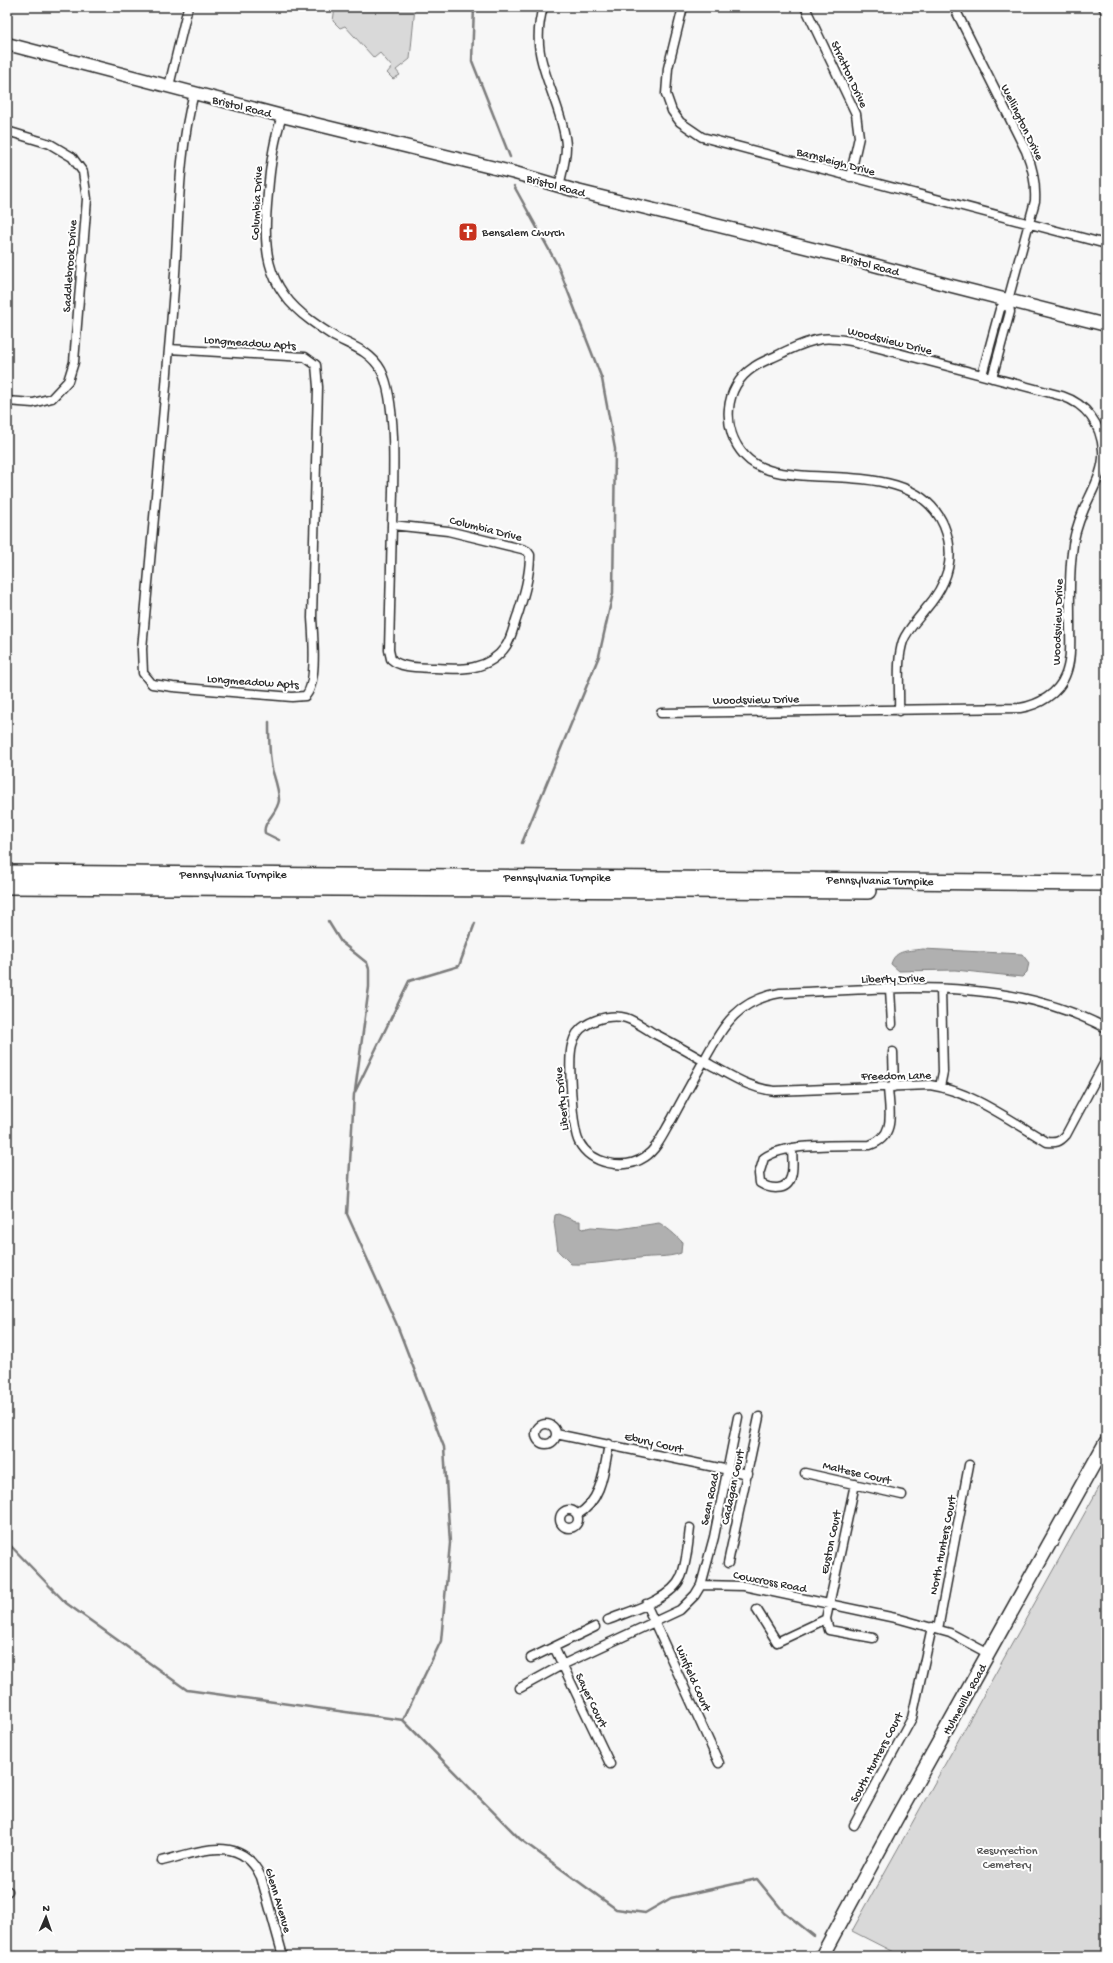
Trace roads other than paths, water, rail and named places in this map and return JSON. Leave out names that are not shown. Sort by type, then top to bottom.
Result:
[{"type":"highway","name":"Pennsylvania Turnpike","points":[[7,873],[1106,882]]},
{"type":"highway","name":"Pennsylvania Turnpike","points":[[7,886],[1106,893]]},
{"type":"main road","name":"Bristol Road","points":[[7,44],[282,116],[352,132],[1106,325]]},
{"type":"main road","name":"Hulmeville Road","points":[[822,1956],[896,1819],[1106,1442]]},
{"type":"street","points":[[169,86],[188,7]]},
{"type":"street","points":[[542,7],[538,23],[538,47],[556,103],[566,146],[559,186]]},
{"type":"street","name":"Barnsleigh Drive","points":[[683,7],[668,68],[666,94],[672,111],[680,122],[702,137],[1106,244]]},
{"type":"street","name":"Stratton Drive","points":[[805,7],[856,114],[859,137],[850,177]]},
{"type":"street","name":"Wellington Drive","points":[[954,7],[1031,162],[1036,184],[1035,200],[1030,224],[1008,300]]},
{"type":"street","points":[[1104,7],[1106,12]]},
{"type":"street","name":"Longmeadow Apts","points":[[169,349],[305,357],[316,365],[318,387],[312,618],[313,654],[310,689],[305,696],[292,697],[173,688],[152,684],[143,673],[142,649],[169,349],[186,137],[194,93]]},
{"type":"street","name":"Columbia Drive","points":[[282,116],[271,156],[264,224],[265,248],[268,260],[278,285],[297,309],[309,320],[336,337],[361,349],[375,361],[386,381],[392,429],[392,526],[389,650],[391,659],[400,665],[462,670],[474,668],[493,659],[507,645],[525,589],[530,555],[527,551],[448,530],[392,526]]},
{"type":"street","name":"Saddlebrook Drive","points":[[7,131],[50,144],[72,157],[83,172],[87,199],[74,362],[68,382],[52,398],[33,402],[7,401]]},
{"type":"street","points":[[982,375],[1000,309],[1008,300]]},
{"type":"street","points":[[992,378],[1010,312],[1008,300]]},
{"type":"street","name":"Woodsview Drive","points":[[661,713],[899,711],[1029,707],[1037,704],[1054,692],[1060,685],[1068,667],[1072,553],[1081,518],[1102,464],[1103,451],[1101,435],[1088,412],[1076,402],[1062,396],[856,342],[821,339],[797,346],[754,367],[744,376],[734,389],[728,407],[729,425],[736,444],[745,456],[764,469],[803,475],[886,482],[917,494],[925,499],[938,514],[948,537],[950,561],[949,572],[939,594],[918,619],[903,642],[900,664],[899,711]]},
{"type":"street","points":[[890,989],[892,1024]]},
{"type":"street","name":"Liberty Drive","points":[[704,1061],[626,1018],[606,1018],[595,1020],[585,1025],[577,1032],[572,1045],[569,1060],[575,1125],[578,1140],[586,1152],[608,1163],[628,1164],[645,1156],[658,1143],[724,1026],[733,1016],[765,996],[780,993],[890,989],[987,991],[1039,1001],[1090,1019],[1106,1028]]},
{"type":"street","points":[[940,1087],[942,1072],[941,989]]},
{"type":"street","points":[[792,1148],[791,1177],[788,1182],[782,1187],[773,1189],[767,1188],[760,1183],[759,1174],[764,1158],[784,1149],[792,1148],[870,1145],[879,1142],[887,1134],[889,1127],[893,1052]]},
{"type":"street","name":"Freedom Lane","points":[[704,1061],[760,1090],[774,1091],[930,1085],[940,1087],[965,1095],[1047,1142],[1054,1143],[1061,1141],[1066,1135],[1106,1060]]},
{"type":"street","name":"Sean Road","points":[[701,1585],[728,1470],[738,1417]]},
{"type":"street","name":"Cadagan Court","points":[[728,1563],[759,1417]]},
{"type":"street","name":"Ebury Court","points":[[556,1434],[610,1444],[748,1474]]},
{"type":"street","points":[[577,1515],[586,1511],[594,1500],[602,1478],[610,1444]]},
{"type":"street","name":"North Hunters Court","points":[[935,1628],[969,1465]]},
{"type":"street","name":"Maltese Court","points":[[806,1473],[902,1495]]},
{"type":"street","name":"Euston Court","points":[[829,1604],[855,1484]]},
{"type":"street","points":[[608,1620],[665,1595],[675,1587],[681,1577],[690,1528]]},
{"type":"street","points":[[520,1688],[562,1665],[683,1608],[695,1595],[701,1585]]},
{"type":"street","name":"Cowcross Road","points":[[701,1585],[744,1586],[935,1628],[967,1641],[989,1654]]},
{"type":"street","name":"Winfield Court","points":[[646,1604],[719,1763]]},
{"type":"street","points":[[829,1604],[826,1619],[829,1630],[873,1638]]},
{"type":"street","points":[[757,1610],[777,1642],[826,1619]]},
{"type":"street","points":[[532,1658],[595,1626]]},
{"type":"street","name":"South Hunters Court","points":[[854,1825],[912,1718],[935,1628]]},
{"type":"street","name":"Sayer Court","points":[[554,1647],[610,1764]]},
{"type":"street","name":"Glenn Avenue","points":[[162,1861],[216,1848],[237,1852],[246,1856],[257,1868],[261,1877],[283,1956]]},
{"type":"waterway","points":[[474,7],[472,61],[510,157]]},
{"type":"waterway","points":[[514,186],[558,266],[602,379],[615,449],[613,593],[599,656],[522,843]]},
{"type":"waterway","points":[[269,722],[270,758],[278,788],[279,800],[276,809],[266,825],[265,833],[279,840]]},
{"type":"waterway","points":[[328,921],[341,942],[367,963],[369,969],[369,987],[355,1091]]},
{"type":"waterway","points":[[403,1720],[441,1641],[450,1543],[444,1447],[397,1325],[347,1214],[354,1094],[409,981],[459,966],[475,923]]},
{"type":"waterway","points":[[7,1542],[66,1603],[187,1690],[403,1720],[520,1839],[616,1909],[645,1913],[671,1898],[757,1879],[784,1912],[814,1936]]},
{"type":"waterway","points":[[843,1953],[847,1956]]},
{"type":"place","name":"Bensalem Church","points":[[468,232]]},
{"type":"park label","name":"Resurrection Cemetery","points":[[1007,1857]]}]
